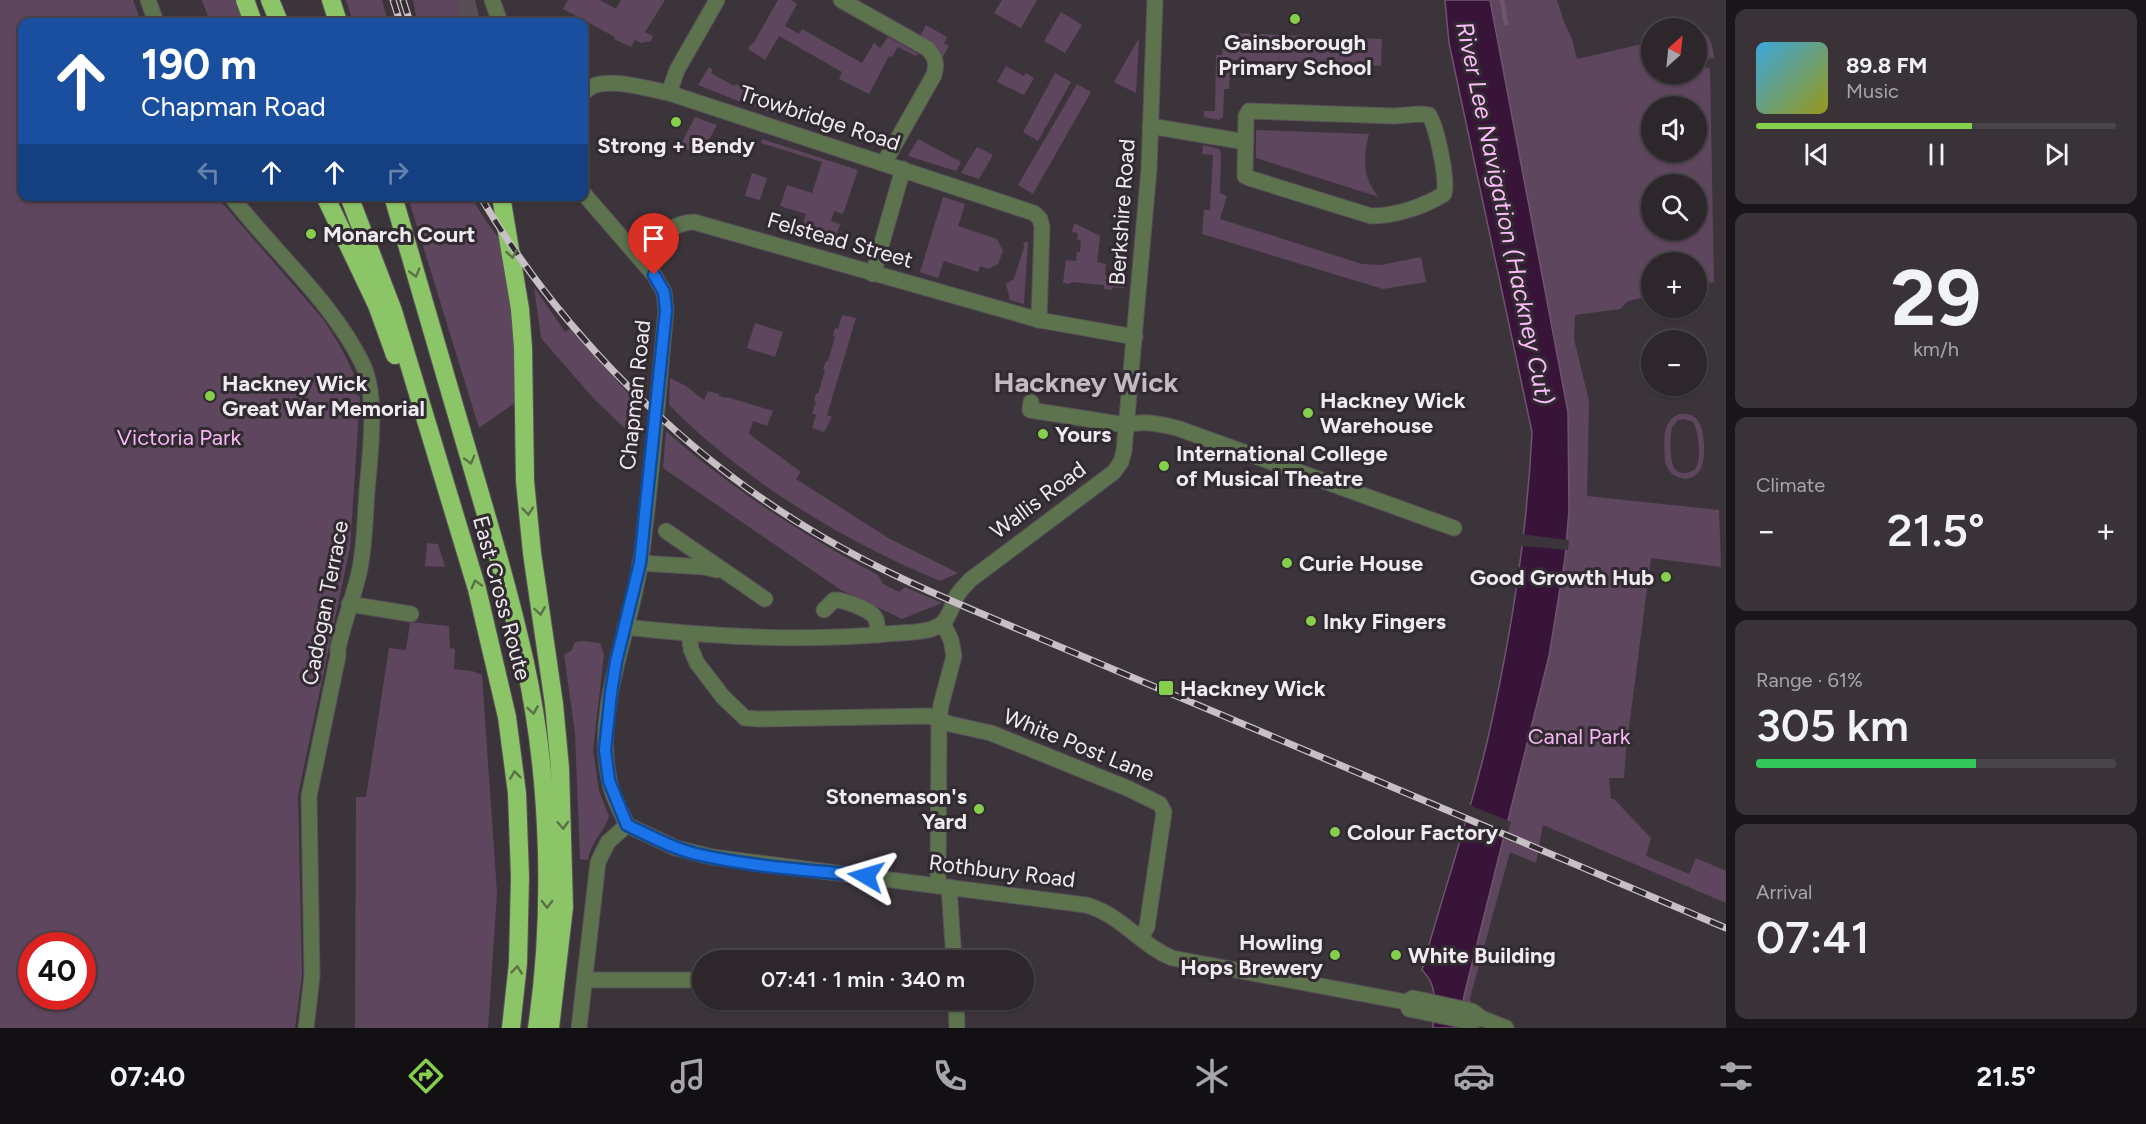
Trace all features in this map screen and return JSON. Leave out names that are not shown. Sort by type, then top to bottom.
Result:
[{"type":"highway","points":[[244,0],[251,18]]},
{"type":"highway","points":[[270,0],[277,18]]},
{"type":"highway","points":[[331,0],[337,18]]},
{"type":"highway","points":[[327,201],[376,305],[464,543]]},
{"type":"highway","name":"East Cross Route","points":[[351,201],[393,311],[464,543],[492,645],[503,696],[517,793],[520,878],[518,963],[511,1028]]},
{"type":"highway","points":[[394,201],[506,583],[526,665],[539,747],[546,844],[547,909],[544,978],[537,1028]]},
{"type":"highway","name":"East Cross Route","points":[[502,201],[520,309],[528,517],[534,574],[554,704],[560,768],[564,907],[550,1028]]},
{"type":"street","points":[[148,0],[155,18]]},
{"type":"street","points":[[492,0],[499,18]]},
{"type":"street","points":[[669,93],[677,70],[717,0]]},
{"type":"street","points":[[841,0],[928,49],[934,56],[936,66],[934,75],[884,163]]},
{"type":"street","name":"Berkshire Road","points":[[1126,426],[1144,235],[1155,0]]},
{"type":"street","name":"Trowbridge Road","points":[[588,89],[593,84],[607,83],[669,93],[1034,213],[1040,219],[1042,237],[1039,320]]},
{"type":"street","points":[[1249,111],[1388,116],[1429,115],[1433,122],[1446,188],[1444,194],[1438,198],[1412,209],[1388,215],[1371,216],[1245,176],[1246,142],[1246,116],[1249,111]]},
{"type":"street","points":[[1150,126],[1246,142]]},
{"type":"street","points":[[873,274],[903,169]]},
{"type":"street","name":"Chapman Road","points":[[588,199],[654,275],[664,292],[666,310],[640,563],[625,627]]},
{"type":"street","name":"Cadogan Terrace","points":[[235,201],[256,229],[341,327],[364,367],[370,384],[372,408],[364,538],[359,573],[338,648],[309,796],[312,976],[306,1028]]},
{"type":"street","name":"Felstead Street","points":[[638,256],[669,228],[681,222],[694,222],[1039,320],[1135,337]]},
{"type":"street","points":[[1030,402],[1030,410],[1126,426],[1138,422],[1151,422],[1177,428],[1454,528]]},
{"type":"street","name":"Wallis Road","points":[[943,623],[957,595],[970,580],[1114,472],[1121,462],[1126,426]]},
{"type":"street","points":[[666,531],[765,599]]},
{"type":"street","points":[[640,563],[704,567],[728,573]]},
{"type":"street","points":[[824,610],[834,600],[842,600],[873,615],[878,635]]},
{"type":"street","points":[[349,604],[411,614]]},
{"type":"street","points":[[579,1028],[598,862],[608,842],[627,825],[609,781],[605,750],[611,693],[625,627],[689,634],[791,639],[878,635],[931,628],[943,623],[951,640],[954,656],[943,693],[939,720],[944,886],[953,950]]},
{"type":"street","name":"White Post Lane","points":[[689,634],[691,649],[697,663],[723,697],[745,718],[929,716],[950,724],[991,733],[1127,788],[1163,807],[1147,927],[1141,938]]},
{"type":"street","name":"Rothbury Road","points":[[627,825],[676,848],[712,857],[1086,905],[1109,914],[1141,938]]},
{"type":"street","points":[[1141,938],[1172,958],[1406,1002],[1413,998],[1431,1008],[1475,1017],[1506,1028]]},
{"type":"street","points":[[585,980],[692,980]]},
{"type":"street","points":[[956,1010],[957,1028]]},
{"type":"green space","name":"Victoria Park","points":[[0,0],[133,0],[140,18],[18,18],[18,201],[220,201],[323,319],[354,374],[348,382],[352,392],[360,397],[350,547],[298,795],[302,975],[295,1028],[0,1028]]},
{"type":"green space","points":[[202,0],[237,0],[244,18],[209,18]]},
{"type":"green space","points":[[346,0],[382,0],[387,18],[352,18]]},
{"type":"green space","points":[[413,0],[465,0],[472,18],[416,18]]},
{"type":"green space","points":[[568,0],[600,0],[616,9],[621,0],[665,0],[645,32],[653,36],[651,41],[641,43],[635,40],[631,47],[588,22],[588,18],[580,18],[563,9]]},
{"type":"green space","points":[[778,0],[791,0],[797,4],[785,26],[799,34],[802,29],[862,63],[874,43],[880,48],[888,37],[918,54],[916,56],[898,47],[892,57],[889,56],[869,94],[839,79],[842,72],[779,36],[765,60],[748,49]]},
{"type":"green space","points":[[1002,0],[1037,0],[1021,28],[994,13]]},
{"type":"green space","name":"Canal Park","points":[[1490,0],[1557,0],[1577,59],[1641,44],[1641,84],[1707,84],[1707,68],[1710,68],[1714,282],[1707,284],[1707,252],[1641,252],[1641,298],[1628,301],[1620,309],[1575,315],[1574,339],[1589,401],[1587,496],[1719,510],[1721,567],[1651,558],[1624,778],[1609,778],[1611,799],[1614,799],[1651,838],[1646,856],[1689,874],[1696,858],[1726,871],[1726,903],[1543,825],[1536,863],[1510,852],[1470,998],[1476,1028],[1460,1028],[1464,996],[1549,656],[1565,558],[1568,412]]},
{"type":"green space","points":[[1061,12],[1082,25],[1065,53],[1044,41]]},
{"type":"green space","points":[[926,25],[947,37],[944,43],[949,46],[941,60],[920,36]]},
{"type":"green space","points":[[1232,33],[1382,39],[1381,66],[1231,60],[1229,89],[1224,89],[1223,117],[1219,120],[1204,117],[1204,111],[1215,111],[1216,55],[1222,55],[1223,48],[1231,49]]},
{"type":"green space","name":"Canal Park","points":[[1707,36],[1713,47],[1714,58],[1707,59]]},
{"type":"green space","points":[[1139,38],[1136,93],[1114,82]]},
{"type":"green space","points":[[1006,66],[1024,76],[1026,73],[1034,78],[1024,95],[997,82]]},
{"type":"green space","points":[[709,67],[713,70],[711,73],[734,86],[736,84],[766,101],[768,99],[797,116],[794,120],[698,85]]},
{"type":"green space","points":[[1055,73],[1071,82],[1038,141],[1023,132]]},
{"type":"green space","points":[[1077,84],[1091,92],[1033,194],[1018,185]]},
{"type":"green space","points":[[695,117],[717,125],[700,156],[680,146]]},
{"type":"green space","points":[[1256,130],[1369,134],[1365,167],[1369,182],[1379,197],[1256,158]]},
{"type":"green space","points":[[762,139],[858,170],[843,214],[834,211],[831,221],[840,224],[833,246],[799,236],[806,214],[780,206],[787,185],[812,193],[822,162],[761,143]]},
{"type":"green space","points":[[918,139],[961,162],[956,171],[908,156]]},
{"type":"green space","points":[[1203,145],[1219,149],[1221,153],[1220,193],[1227,196],[1220,219],[1362,264],[1381,265],[1421,257],[1426,282],[1383,289],[1202,234],[1204,210],[1210,210],[1213,155],[1202,154]]},
{"type":"green space","points":[[977,147],[993,155],[979,179],[961,173]]},
{"type":"green space","points":[[752,173],[767,178],[760,200],[745,196]]},
{"type":"green space","points":[[943,197],[965,204],[958,226],[997,239],[1003,251],[998,264],[988,269],[980,266],[978,272],[944,261],[938,278],[920,272]]},
{"type":"green space","points":[[409,201],[447,201],[448,203],[450,201],[474,201],[506,248],[515,331],[516,402],[479,428]]},
{"type":"green space","points":[[1074,223],[1100,236],[1097,262],[1106,264],[1105,275],[1122,277],[1125,280],[1124,288],[1113,287],[1112,290],[1104,289],[1104,285],[1063,283],[1066,260],[1076,261],[1077,252],[1080,252],[1081,241],[1077,239],[1078,233],[1072,232]]},
{"type":"green space","points":[[1025,242],[1028,242],[1024,304],[1010,300],[1006,284],[1014,279]]},
{"type":"green space","points":[[534,287],[565,332],[570,329],[637,403],[634,437],[594,399],[541,338]]},
{"type":"green space","points":[[842,315],[856,318],[827,415],[832,417],[824,432],[812,428],[816,415],[812,413],[816,393],[818,394],[825,370],[823,369],[828,361],[835,337],[833,336],[835,328],[838,329]]},
{"type":"green space","points":[[755,323],[783,332],[775,357],[747,348]]},
{"type":"green space","points":[[670,378],[686,386],[704,400],[708,391],[773,411],[767,426],[753,421],[749,434],[801,472],[796,479],[890,539],[958,573],[940,581],[903,565],[831,527],[762,483],[698,433],[669,405]]},
{"type":"green space","points":[[1679,414],[1686,414],[1696,418],[1703,433],[1702,466],[1697,474],[1687,479],[1673,474],[1665,461],[1666,428]],"holes":[[[1678,420],[1693,422],[1699,446],[1697,465],[1692,471],[1681,473],[1676,470],[1672,462],[1672,427]]]},
{"type":"green space","points":[[666,431],[741,491],[822,544],[878,575],[883,584],[899,592],[905,587],[942,603],[902,619],[841,590],[663,468]]},
{"type":"green space","points":[[427,543],[438,544],[445,567],[425,566]]},
{"type":"green space","points":[[410,622],[449,626],[450,648],[455,649],[454,669],[472,671],[482,675],[497,893],[488,1028],[355,1028],[356,797],[366,797],[389,648],[406,650]]},
{"type":"green space","points":[[575,642],[600,643],[604,654],[593,750],[599,791],[609,816],[588,860],[580,859],[575,733],[564,654],[571,651]]},
{"type":"water","name":"River Lee Navigation (Hackney Cut)","points":[[1445,0],[1490,0],[1568,412],[1569,510],[1565,558],[1549,656],[1464,996],[1460,1028],[1433,1028],[1433,990],[1422,970],[1473,796],[1496,700],[1511,624],[1522,547],[1532,432],[1449,43]]},
{"type":"pier","points":[[1521,534],[1569,540],[1568,550],[1520,546]]},
{"type":"pier","points":[[1467,804],[1511,822],[1506,840],[1462,821]]},
{"type":"waterway","points":[[1502,0],[1506,23]]},
{"type":"tunnel","points":[[466,0],[470,18]]},
{"type":"railway","points":[[393,0],[399,18]]},
{"type":"railway","points":[[403,0],[409,18]]},
{"type":"railway","points":[[483,201],[512,246],[548,295],[629,387],[720,468],[769,503],[839,547],[944,598],[1726,928]]},
{"type":"place","name":"Gainsborough Primary School","points":[[1295,19]]},
{"type":"place","name":"Strong + Bendy","points":[[676,122]]},
{"type":"place","name":"Monarch Court","points":[[311,234]]},
{"type":"place","name":"Hackney Wick Great War Memorial","points":[[210,396]]},
{"type":"place","name":"Hackney Wick Warehouse","points":[[1308,413]]},
{"type":"place","name":"Yours","points":[[1043,434]]},
{"type":"place","name":"International College of Musical Theatre","points":[[1164,466]]},
{"type":"place","name":"Curie House","points":[[1287,563]]},
{"type":"place","name":"Good Growth Hub","points":[[1666,577]]},
{"type":"place","name":"Inky Fingers","points":[[1311,621]]},
{"type":"place","name":"Hackney Wick","points":[[1166,688]]},
{"type":"place","name":"Stonemason's Yard","points":[[979,809]]},
{"type":"place","name":"Colour Factory","points":[[1335,832]]},
{"type":"place","name":"Howling Hops Brewery","points":[[1335,955]]},
{"type":"place","name":"White Building","points":[[1396,955]]},
{"type":"district","name":"Hackney Wick","points":[[1086,382]]},
{"type":"route","points":[[654,275],[664,292],[666,310],[640,563],[616,662],[611,693],[605,750],[613,793],[627,825],[676,848],[712,857],[866,876]]}]
